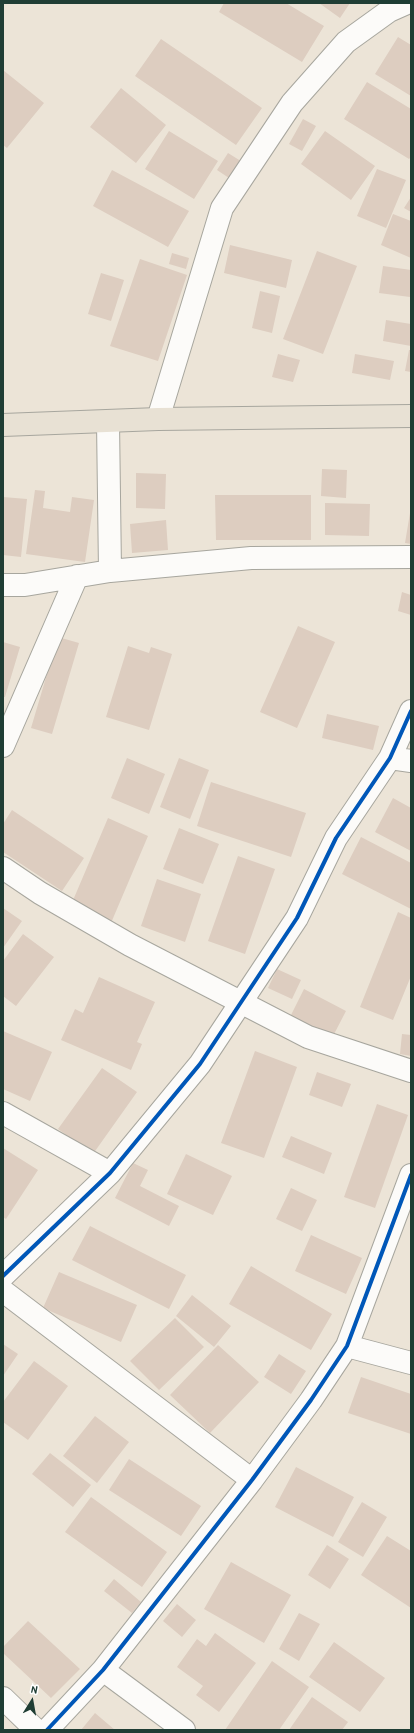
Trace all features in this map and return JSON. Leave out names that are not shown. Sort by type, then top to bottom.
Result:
[{"type":"main road","points":[[3,426],[158,419],[411,416]]},
{"type":"street","points":[[158,419],[222,208],[292,103],[346,42],[389,11],[407,3]]},
{"type":"street","points":[[108,422],[110,571]]},
{"type":"street","points":[[3,585],[25,585],[110,571],[251,558],[411,557]]},
{"type":"street","points":[[3,746],[77,576]]},
{"type":"street","points":[[3,1276],[110,1173],[200,1064],[297,918],[336,838],[390,758],[411,711]]},
{"type":"street","points":[[390,758],[411,761]]},
{"type":"street","points":[[3,868],[40,893],[130,945],[308,1037],[411,1071]]},
{"type":"street","points":[[3,1114],[110,1173]]},
{"type":"street","points":[[47,1730],[103,1670],[252,1480],[311,1400],[347,1346],[411,1175]]},
{"type":"street","points":[[3,1291],[252,1480]]},
{"type":"street","points":[[347,1346],[411,1363]]},
{"type":"street","points":[[103,1670],[184,1730]]},
{"type":"street","points":[[3,1698],[36,1730]]},
{"type":"building","points":[[224,3],[286,3],[324,26],[302,62],[219,12]]},
{"type":"building","points":[[319,3],[350,3],[340,18]]},
{"type":"building","points":[[398,37],[411,45],[411,96],[375,74]]},
{"type":"building","points":[[161,39],[262,108],[236,145],[135,76]]},
{"type":"building","points":[[3,70],[44,103],[7,148],[3,145]]},
{"type":"building","points":[[367,82],[411,109],[411,157],[409,159],[344,119]]},
{"type":"building","points":[[121,88],[166,125],[136,163],[90,127]]},
{"type":"building","points":[[303,119],[316,126],[302,151],[289,144]]},
{"type":"building","points":[[169,131],[218,161],[194,199],[145,169]]},
{"type":"building","points":[[325,131],[375,166],[351,200],[301,164]]},
{"type":"building","points":[[228,153],[244,163],[232,180],[217,170]]},
{"type":"building","points":[[377,169],[406,180],[386,228],[357,216]]},
{"type":"building","points":[[112,170],[189,211],[168,247],[93,206]]},
{"type":"building","points":[[411,197],[411,212],[404,208]]},
{"type":"building","points":[[393,214],[411,221],[411,258],[381,245]]},
{"type":"building","points":[[230,245],[292,260],[286,288],[224,273]]},
{"type":"building","points":[[317,251],[357,266],[323,354],[283,339]]},
{"type":"building","points":[[172,253],[189,258],[186,269],[169,264]]},
{"type":"building","points":[[140,259],[187,275],[158,361],[110,346]]},
{"type":"building","points":[[383,266],[411,270],[410,297],[379,293]]},
{"type":"building","points":[[101,273],[124,280],[111,321],[88,314]]},
{"type":"building","points":[[260,291],[280,296],[272,333],[252,328]]},
{"type":"building","points":[[386,320],[411,324],[411,346],[383,341]]},
{"type":"building","points":[[409,350],[411,350],[411,372],[405,371]]},
{"type":"building","points":[[278,354],[300,360],[293,382],[272,377]]},
{"type":"building","points":[[355,354],[394,361],[390,380],[352,373]]},
{"type":"building","points":[[322,469],[347,470],[346,498],[321,496]]},
{"type":"building","points":[[136,473],[166,474],[165,509],[136,508]]},
{"type":"building","points":[[35,490],[45,491],[43,508],[70,512],[72,497],[94,500],[85,562],[26,554]]},
{"type":"building","points":[[215,495],[311,495],[311,540],[216,540]]},
{"type":"building","points":[[3,497],[27,499],[21,557],[3,555]]},
{"type":"building","points":[[325,503],[370,504],[369,536],[325,535]]},
{"type":"building","points":[[411,513],[411,544],[405,543]]},
{"type":"building","points":[[166,520],[168,550],[132,553],[130,524]]},
{"type":"building","points":[[402,592],[411,595],[411,615],[398,611]]},
{"type":"building","points":[[298,626],[335,642],[297,728],[260,712]]},
{"type":"building","points":[[58,637],[79,643],[52,734],[31,728]]},
{"type":"building","points":[[3,642],[20,647],[5,697],[3,697]]},
{"type":"building","points":[[128,646],[149,653],[151,647],[172,654],[149,730],[106,717]]},
{"type":"building","points":[[327,714],[379,726],[373,750],[322,738]]},
{"type":"building","points":[[127,758],[165,774],[149,814],[111,798]]},
{"type":"building","points":[[179,758],[209,770],[190,819],[160,807]]},
{"type":"building","points":[[211,782],[306,813],[291,857],[197,826]]},
{"type":"building","points":[[393,798],[411,808],[411,851],[375,832]]},
{"type":"building","points":[[12,810],[84,858],[62,891],[3,852],[3,824]]},
{"type":"building","points":[[108,818],[148,836],[111,923],[71,905]]},
{"type":"building","points":[[179,828],[219,844],[203,884],[163,869]]},
{"type":"building","points":[[361,837],[411,863],[411,909],[342,874]]},
{"type":"building","points":[[238,856],[275,869],[245,954],[208,941]]},
{"type":"building","points":[[157,879],[201,894],[185,942],[141,926]]},
{"type":"building","points":[[3,908],[22,921],[3,948]]},
{"type":"building","points":[[398,912],[411,918],[411,976],[393,1020],[360,1007]]},
{"type":"building","points":[[23,934],[54,957],[16,1006],[3,996],[3,961]]},
{"type":"building","points":[[277,969],[301,980],[292,999],[268,988]]},
{"type":"building","points":[[99,977],[155,1002],[137,1042],[142,1044],[131,1070],[61,1040],[75,1009],[83,1013]]},
{"type":"building","points":[[304,989],[346,1011],[331,1040],[289,1019]]},
{"type":"building","points":[[3,1031],[52,1052],[30,1101],[3,1089]]},
{"type":"building","points":[[402,1034],[411,1035],[411,1056],[400,1054]]},
{"type":"building","points":[[255,1051],[297,1067],[264,1158],[221,1143]]},
{"type":"building","points":[[102,1068],[137,1092],[93,1154],[58,1129]]},
{"type":"building","points":[[317,1072],[351,1084],[342,1107],[309,1095]]},
{"type":"building","points":[[377,1104],[408,1115],[375,1208],[344,1197]]},
{"type":"building","points":[[291,1136],[332,1153],[324,1174],[282,1157]]},
{"type":"building","points":[[3,1148],[38,1170],[6,1219],[3,1217]]},
{"type":"building","points":[[186,1154],[232,1176],[213,1215],[167,1194]]},
{"type":"building","points":[[133,1163],[148,1170],[140,1186],[179,1206],[169,1226],[115,1198]]},
{"type":"building","points":[[291,1188],[317,1200],[302,1231],[276,1219]]},
{"type":"building","points":[[90,1226],[186,1275],[169,1309],[72,1260]]},
{"type":"building","points":[[311,1235],[362,1258],[346,1294],[295,1271]]},
{"type":"building","points":[[251,1266],[332,1314],[311,1350],[229,1304]]},
{"type":"building","points":[[59,1272],[137,1305],[121,1342],[43,1308]]},
{"type":"building","points":[[192,1295],[231,1326],[214,1347],[176,1316]]},
{"type":"building","points":[[175,1318],[204,1347],[159,1390],[130,1361]]},
{"type":"building","points":[[3,1344],[18,1354],[3,1376]]},
{"type":"building","points":[[218,1345],[259,1382],[210,1433],[170,1395]]},
{"type":"building","points":[[279,1354],[306,1371],[291,1394],[264,1377]]},
{"type":"building","points":[[34,1361],[68,1386],[28,1440],[3,1422],[3,1402]]},
{"type":"building","points":[[361,1377],[411,1394],[411,1434],[348,1413]]},
{"type":"building","points":[[95,1416],[129,1442],[97,1483],[63,1456]]},
{"type":"building","points":[[50,1453],[91,1485],[73,1507],[32,1474]]},
{"type":"building","points":[[129,1459],[201,1506],[181,1536],[109,1490]]},
{"type":"building","points":[[296,1467],[354,1497],[333,1537],[275,1507]]},
{"type":"building","points":[[91,1497],[167,1552],[142,1587],[65,1532]]},
{"type":"building","points":[[362,1502],[387,1517],[363,1557],[338,1542]]},
{"type":"building","points":[[387,1536],[411,1551],[411,1608],[361,1575]]},
{"type":"building","points":[[327,1545],[349,1559],[330,1589],[308,1575]]},
{"type":"building","points":[[231,1562],[291,1595],[264,1643],[204,1609]]},
{"type":"building","points":[[114,1579],[141,1602],[132,1613],[104,1591]]},
{"type":"building","points":[[177,1604],[196,1620],[182,1637],[163,1621]]},
{"type":"building","points":[[299,1613],[320,1624],[299,1661],[279,1649]]},
{"type":"building","points":[[28,1621],[80,1669],[51,1698],[3,1653],[3,1647]]},
{"type":"building","points":[[215,1633],[256,1663],[219,1712],[196,1695],[203,1686],[177,1667],[197,1639],[206,1646]]},
{"type":"building","points":[[334,1642],[385,1678],[360,1712],[309,1677]]},
{"type":"building","points":[[272,1661],[309,1687],[279,1730],[225,1730]]},
{"type":"building","points":[[312,1697],[348,1722],[342,1730],[289,1730]]},
{"type":"building","points":[[95,1713],[115,1730],[81,1730]]},
{"type":"cycle path","points":[[3,1276],[110,1173],[200,1064],[297,918],[336,838],[390,758],[411,711]]},
{"type":"cycle path","points":[[47,1730],[103,1670],[252,1480],[311,1400],[347,1346],[411,1175]]}]
